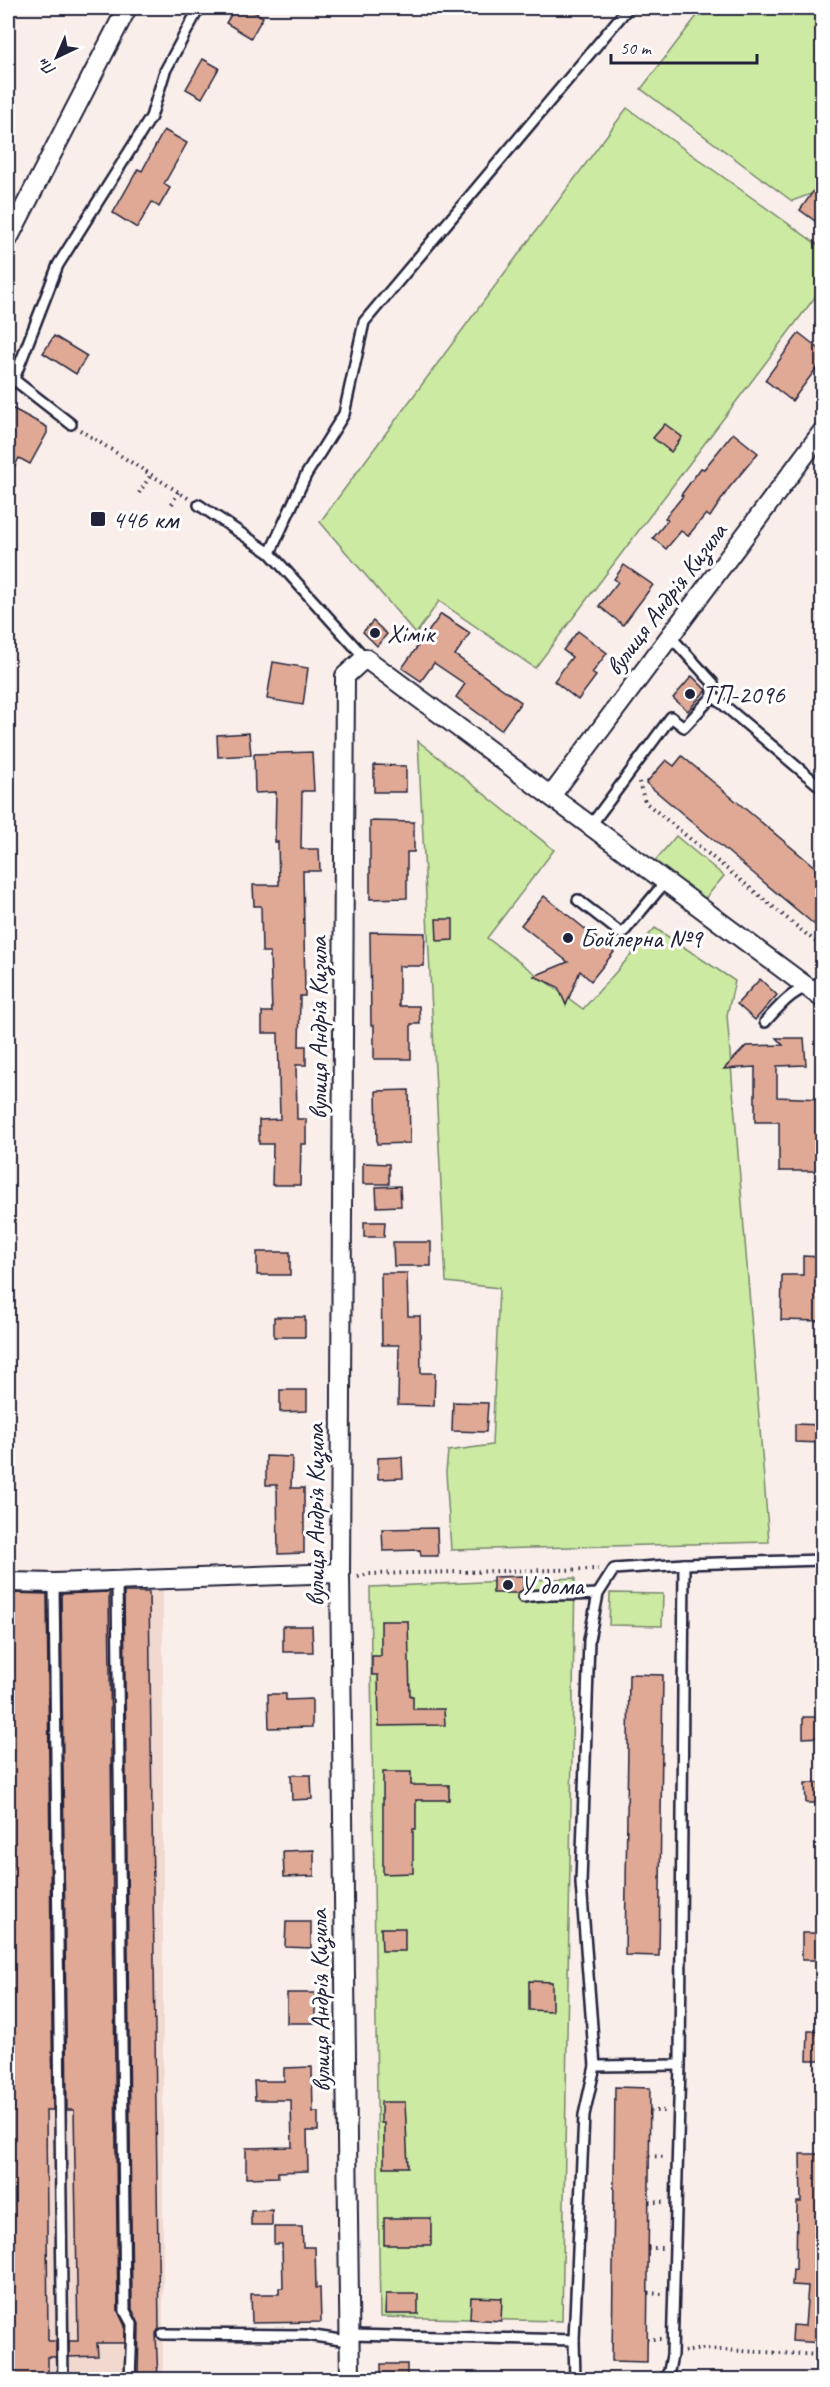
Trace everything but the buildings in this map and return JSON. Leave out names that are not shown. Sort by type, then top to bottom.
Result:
[{"type":"street","points":[[8,238],[127,8]]},
{"type":"street","name":"вулиця Андрія Кизила","points":[[551,796],[822,432]]},
{"type":"street","points":[[365,658],[666,881],[814,984],[822,998]]},
{"type":"street","name":"вулиця Андрія Кизила","points":[[350,2379],[340,1573],[345,676],[365,658]]},
{"type":"street","points":[[8,1582],[54,1583],[340,1573]]},
{"type":"lane","points":[[71,424],[10,380],[58,265],[151,117],[165,71],[199,8]]},
{"type":"lane","points":[[270,553],[306,474],[344,414],[364,322],[628,8]]},
{"type":"lane","points":[[199,505],[270,553],[365,658]]},
{"type":"lane","points":[[670,636],[712,683],[713,696],[822,788]]},
{"type":"lane","points":[[591,825],[670,717],[684,728],[713,696]]},
{"type":"lane","points":[[578,900],[622,934],[666,881]]},
{"type":"lane","points":[[765,1022],[784,1000],[814,984]]},
{"type":"lane","points":[[575,2379],[574,2340],[584,2115],[595,2067],[581,1883],[589,1640],[598,1594],[614,1569],[684,1564],[822,1560]]},
{"type":"lane","points":[[663,2379],[669,2372],[672,2355],[681,2065],[684,1564]]},
{"type":"lane","points":[[117,1581],[125,2311],[132,2324],[130,2379]]},
{"type":"lane","points":[[54,1583],[63,2379]]},
{"type":"lane","points":[[523,1597],[546,1593],[598,1594]]},
{"type":"lane","points":[[595,2067],[681,2065]]},
{"type":"lane","points":[[163,2334],[307,2335],[341,2340],[350,2335],[574,2340]]},
{"type":"path","points":[[71,424],[199,505]]},
{"type":"path","points":[[139,493],[151,475]]},
{"type":"path","points":[[172,504],[178,492]]},
{"type":"path","points":[[634,767],[645,802],[822,946]]},
{"type":"path","points":[[340,1573],[361,1578],[369,1574],[614,1569]]},
{"type":"path","points":[[672,2355],[702,2349],[822,2355]]},
{"type":"shaded area","points":[[8,1571],[163,1572],[163,2379],[8,2380]]},
{"type":"green space","points":[[703,8],[822,8],[822,190],[792,201],[641,89]]},
{"type":"green space","points":[[627,108],[822,248],[822,288],[535,668],[439,601],[416,634],[320,522]]},
{"type":"green space","points":[[418,741],[554,850],[487,938],[583,1009],[655,928],[735,981],[727,1015],[769,1542],[451,1550],[446,1472],[448,1451],[492,1445],[499,1288],[446,1282]]},
{"type":"green space","points":[[676,836],[724,876],[702,902],[654,862]]},
{"type":"green space","points":[[575,1578],[562,2321],[380,2317],[370,1587]]},
{"type":"green space","points":[[610,1593],[663,1594],[662,1626],[609,1625]]},
{"type":"place","name":"446 км","points":[[98,519]]},
{"type":"place","name":"Хімік","points":[[375,633]]},
{"type":"place","name":"ТП-2096","points":[[690,694]]},
{"type":"place","name":"Бойлерна №9","points":[[568,938]]},
{"type":"place","name":"У дома","points":[[508,1585]]}]
